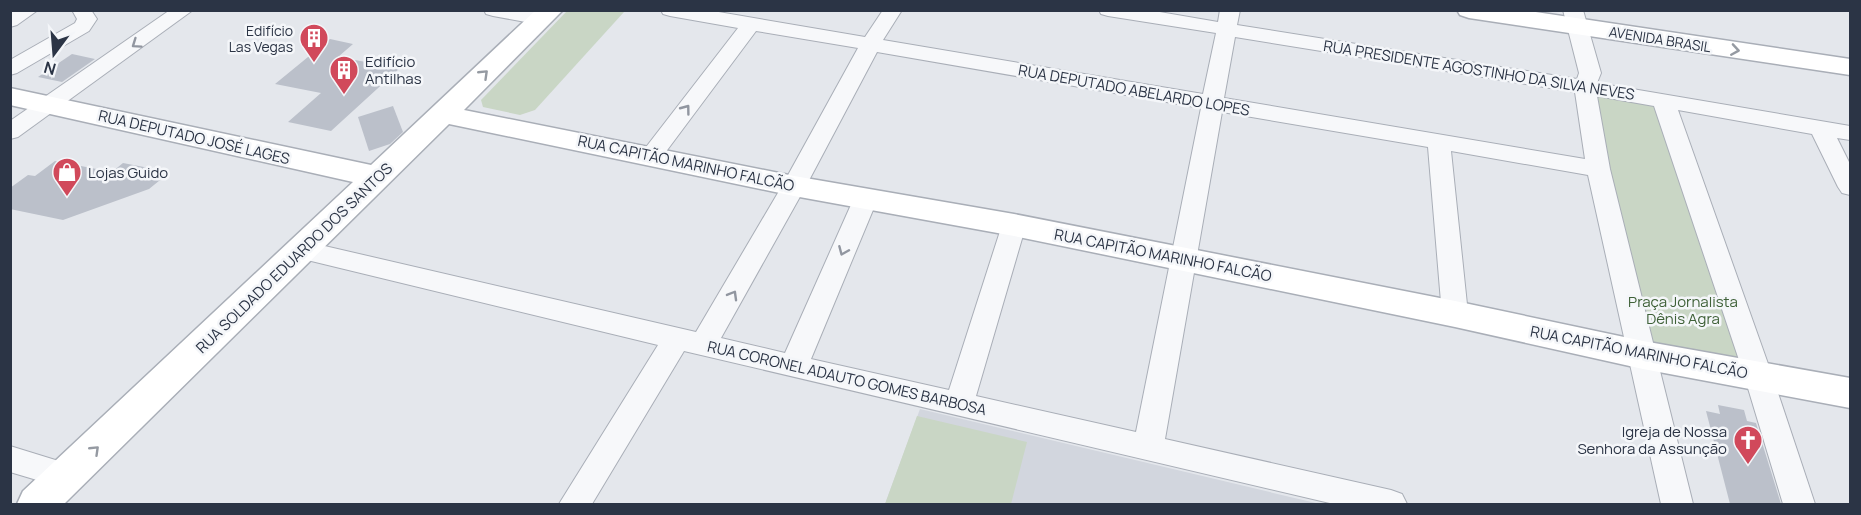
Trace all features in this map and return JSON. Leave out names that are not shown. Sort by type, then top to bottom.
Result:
[{"type":"street","points":[[10,21],[29,10]]},
{"type":"street","points":[[10,69],[82,27],[87,20],[81,10]]},
{"type":"street","points":[[10,132],[184,10]]},
{"type":"street","points":[[493,10],[546,15]]},
{"type":"street","name":"RUA DEPUTADO ABELARDO LOPES","points":[[670,10],[1598,170]]},
{"type":"street","points":[[575,504],[690,343],[795,186],[871,44],[893,10]]},
{"type":"street","name":"RUA PRESIDENTE AGOSTINHO DA SILVA NEVES","points":[[1108,10],[1229,20],[1664,102],[1851,133]]},
{"type":"street","name":"AVENIDA BRASIL","points":[[1469,10],[1576,19],[1851,67]]},
{"type":"street","points":[[361,174],[366,168],[389,159],[433,124],[546,15]]},
{"type":"street","points":[[1576,19],[1590,73],[1585,87],[1598,170],[1677,504]]},
{"type":"street","points":[[1148,448],[1229,20]]},
{"type":"street","points":[[651,156],[751,24]]},
{"type":"street","name":"RUA DEPUTADO JOSÉ LAGES","points":[[10,96],[361,174]]},
{"type":"street","points":[[1664,102],[1758,375],[1799,504]]},
{"type":"street","name":"RUA CAPITÃO MARINHO FALCÃO","points":[[433,124],[475,121],[795,186],[1014,225],[1455,314],[1642,355],[1851,393]]},
{"type":"street","points":[[1821,128],[1851,187]]},
{"type":"street","points":[[1439,142],[1455,314]]},
{"type":"street","name":"RUA SOLDADO EDUARDO DOS SANTOS","points":[[37,504],[303,250],[361,174]]},
{"type":"street","points":[[793,367],[866,198]]},
{"type":"street","points":[[959,403],[1014,225]]},
{"type":"street","name":"RUA CORONEL ADAUTO GOMES BARBOSA","points":[[303,250],[690,343],[1391,504]]},
{"type":"street","points":[[10,459],[68,476]]},
{"type":"shaded area","points":[[920,409],[1320,504],[885,504]]},
{"type":"green space","points":[[624,10],[624,12],[535,110],[520,115],[483,107],[481,100],[567,11]]},
{"type":"green space","name":"Praça Jornalista Dênis Agra","points":[[1585,87],[1664,102],[1758,375],[1643,355]]},
{"type":"green space","points":[[917,416],[1027,442],[1011,504],[885,504]]},
{"type":"building","points":[[330,39],[353,44],[338,57],[400,68],[331,131],[288,122],[321,93],[275,84]]},
{"type":"building","points":[[72,54],[95,59],[62,82],[38,77]]},
{"type":"building","points":[[393,106],[403,132],[390,144],[369,151],[358,117]]},
{"type":"building","name":"Lojas Guido","points":[[55,161],[112,172],[123,163],[170,172],[149,189],[63,220],[10,209],[10,188],[28,175],[35,176]]},
{"type":"building","name":"Igreja de Nossa Senhora da Assunção","points":[[1718,405],[1744,410],[1747,421],[1756,423],[1781,504],[1730,504],[1706,411],[1720,414]]},
{"type":"place","name":"Edifício Las Vegas","points":[[314,64]]},
{"type":"place","name":"Edifício Antilhas","points":[[344,96]]},
{"type":"place","name":"Lojas Guido","points":[[67,198]]},
{"type":"place","name":"Igreja de Nossa Senhora da Assunção","points":[[1748,466]]}]
